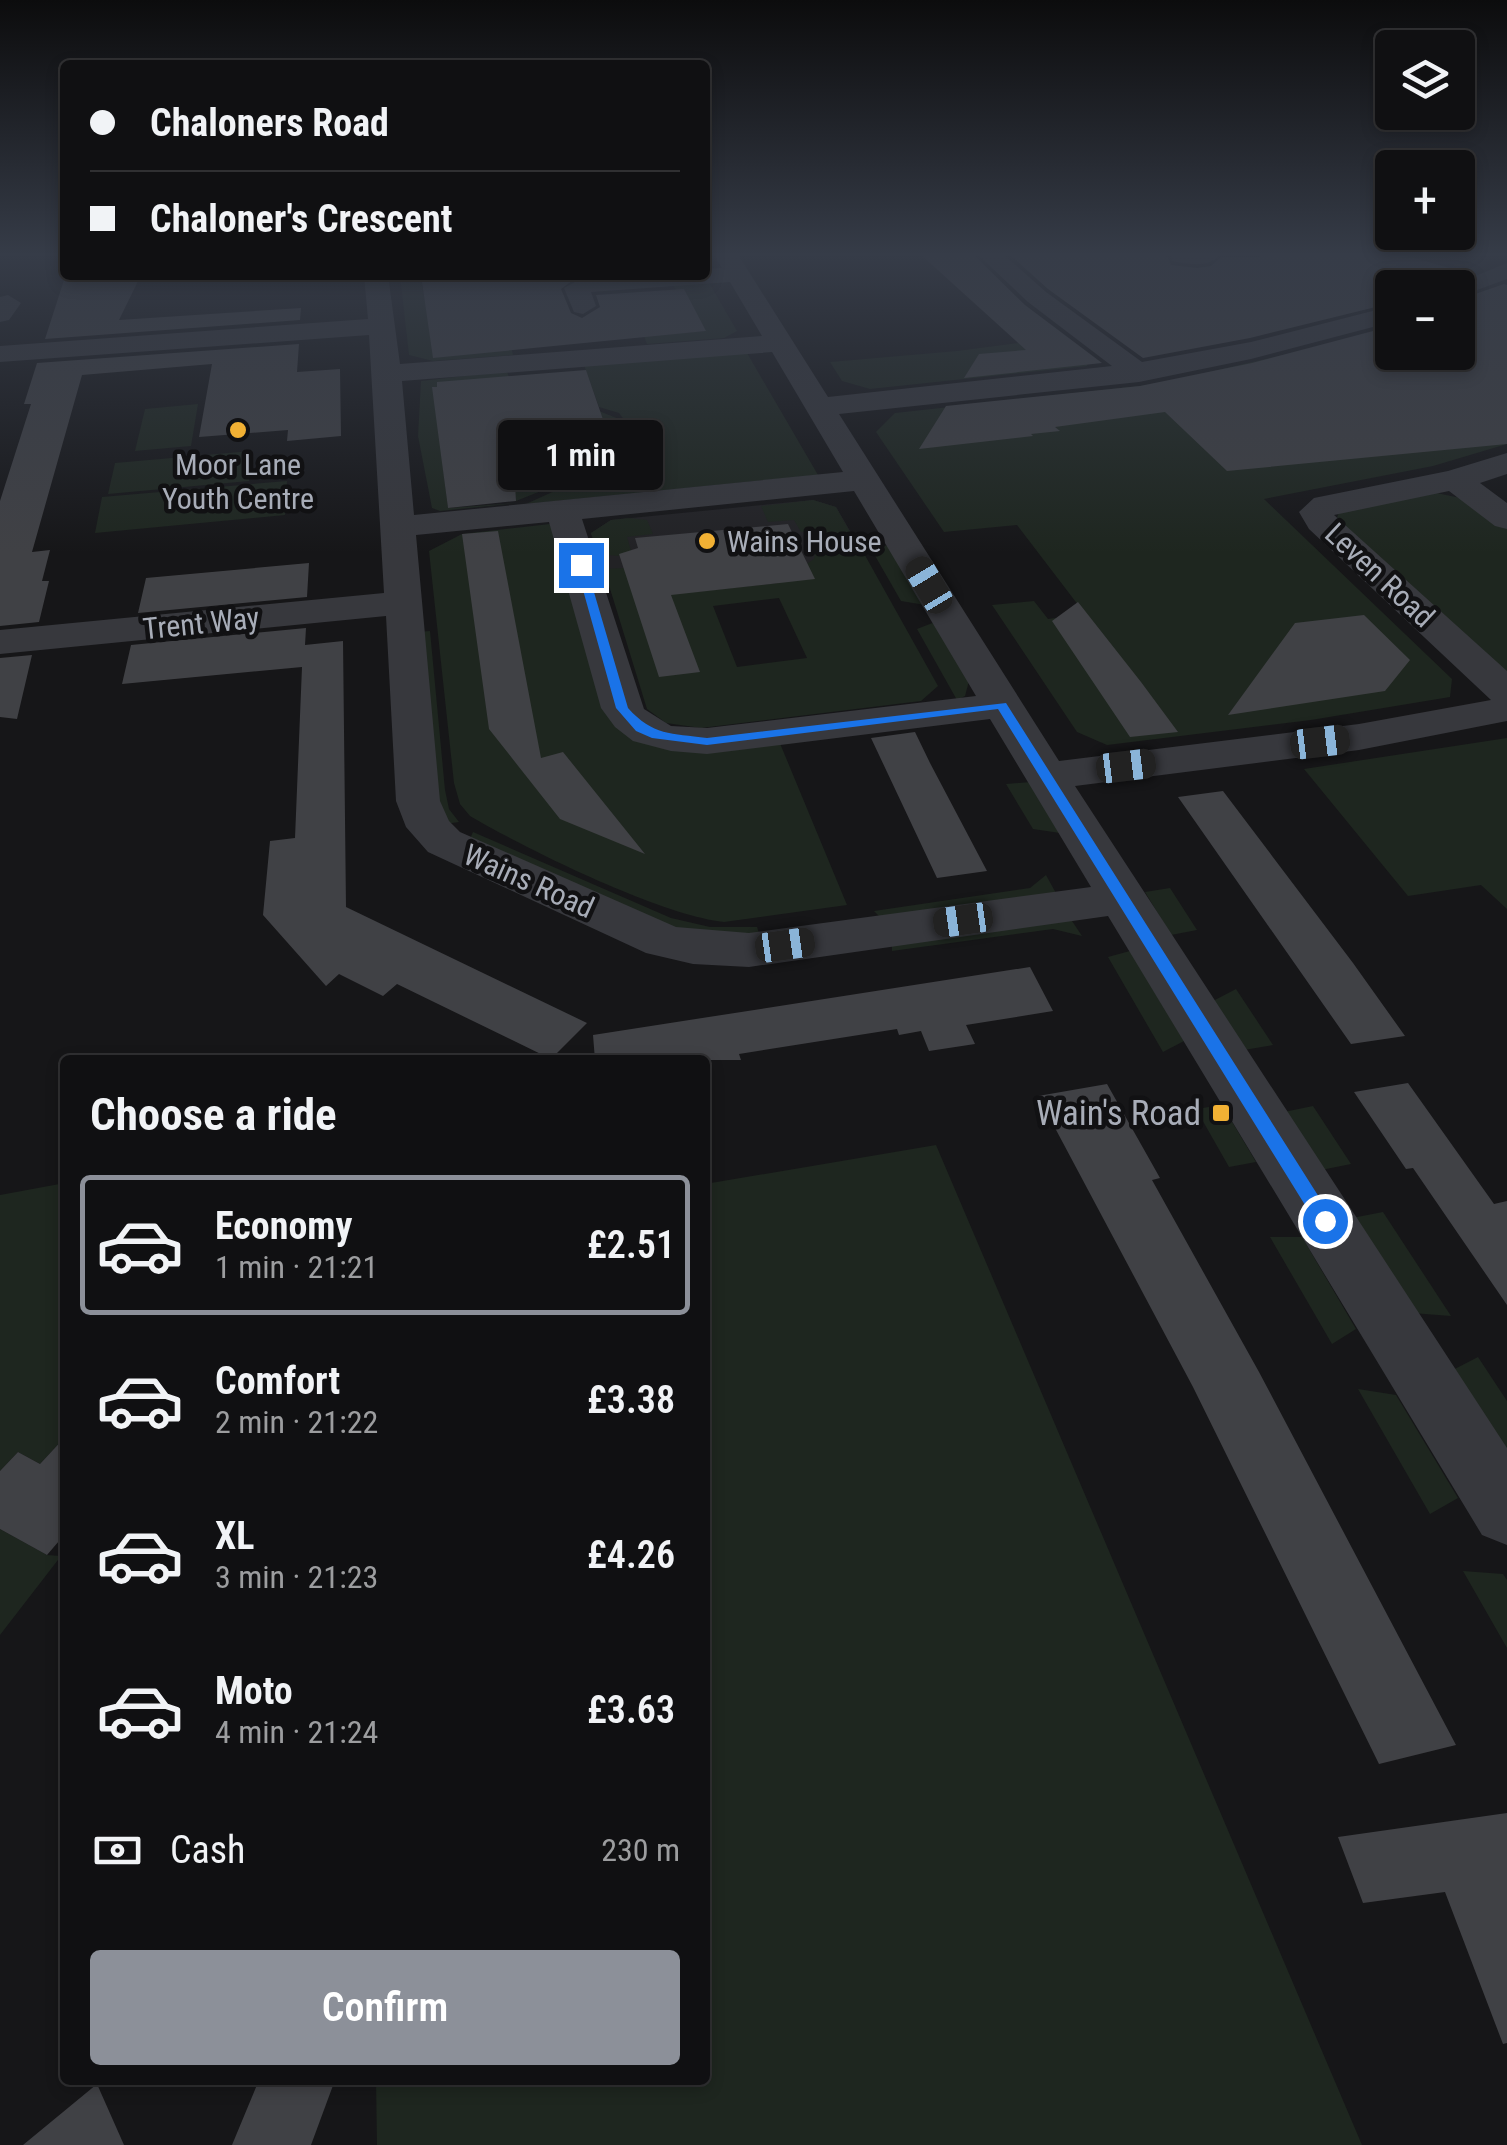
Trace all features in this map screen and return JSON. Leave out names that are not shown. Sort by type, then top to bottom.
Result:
[{"type":"street","name":"Wains Road","points":[[385,353],[418,801],[429,827],[444,842],[642,932],[693,947],[750,950],[1122,898]]},
{"type":"street","points":[[387,374],[653,353]]},
{"type":"street","points":[[787,353],[1002,705],[1507,1512]]},
{"type":"street","points":[[1112,353],[1139,373]]},
{"type":"street","points":[[820,406],[1139,373],[1245,353]]},
{"type":"street","name":"Leven Road","points":[[1507,463],[1456,480],[1326,505],[1316,512],[1321,522],[1507,692]]},
{"type":"street","points":[[398,527],[865,480]]},
{"type":"street","points":[[1456,480],[1507,519]]},
{"type":"street","points":[[563,511],[622,708],[640,728],[678,741],[707,742],[1002,705]]},
{"type":"street","name":"Trent Way","points":[[0,642],[402,603]]},
{"type":"street","points":[[1048,776],[1360,737],[1507,709]]},
{"type":"shaded area","points":[[409,353],[513,355],[433,361]]},
{"type":"shaded area","points":[[747,353],[818,475],[526,504],[570,484],[595,458],[627,438],[631,429],[619,413],[599,407],[584,365]]},
{"type":"shaded area","points":[[933,353],[1085,353],[1090,357],[1087,366],[870,389],[842,381],[830,362]]},
{"type":"shaded area","points":[[1291,353],[1375,353],[1375,370],[1475,370],[1475,353],[1507,353],[1507,444],[1433,466],[1264,499],[1452,679],[1450,697],[1311,720],[1107,745],[1077,732],[992,605],[1034,601],[1048,619],[1085,614],[1017,525],[944,532],[876,432],[895,413],[1157,384]]},
{"type":"shaded area","points":[[507,371],[521,423],[492,379],[473,380],[475,464],[443,467],[448,508],[516,503],[440,511],[432,508],[418,436],[421,381]]},
{"type":"shaded area","points":[[198,404],[191,446],[135,451],[145,409]]},
{"type":"shaded area","points":[[599,411],[619,419],[622,430],[617,436],[556,485],[516,501],[509,468],[543,464],[538,442],[601,437],[612,424],[594,415]]},
{"type":"shaded area","points":[[251,451],[249,481],[108,494],[115,463]]},
{"type":"shaded area","points":[[287,481],[285,515],[95,533],[102,497]]},
{"type":"shaded area","points":[[1427,491],[1470,500],[1507,529],[1507,676],[1335,523],[1341,507]]},
{"type":"shaded area","points":[[813,500],[836,507],[874,572],[614,600],[591,533],[611,520]]},
{"type":"shaded area","points":[[813,500],[836,507],[851,534],[801,532],[794,520],[768,522],[761,506]]},
{"type":"shaded area","points":[[611,520],[647,520],[653,534],[627,537],[631,551],[619,556],[598,554],[591,533]]},
{"type":"shaded area","points":[[550,524],[615,723],[779,741],[847,905],[724,922],[697,917],[559,863],[470,816],[460,804],[454,783],[429,551],[462,534]]},
{"type":"shaded area","points":[[866,540],[890,547],[925,605],[901,601]]},
{"type":"shaded area","points":[[857,541],[938,686],[921,701],[701,728],[666,723],[647,709],[604,569],[624,568],[694,592],[779,583],[814,559],[815,554]],"holes":[[[779,598],[807,658],[737,667],[713,606]]]},
{"type":"shaded area","points":[[935,622],[969,681],[965,696],[957,700],[917,629]]},
{"type":"shaded area","points":[[430,631],[445,790],[449,809],[459,822],[445,824],[437,812],[418,632]]},
{"type":"shaded area","points":[[1507,738],[1507,909],[1481,885],[1408,896],[1304,769]]},
{"type":"shaded area","points":[[1030,782],[1060,833],[1033,829],[1006,784]]},
{"type":"shaded area","points":[[473,832],[671,918],[710,927],[757,927],[760,936],[676,931],[469,841]]},
{"type":"shaded area","points":[[1046,875],[1057,895],[882,919],[874,911],[1030,888]]},
{"type":"shaded area","points":[[1170,888],[1197,930],[1171,935],[1145,892]]},
{"type":"shaded area","points":[[1068,915],[1082,936],[1053,929],[892,951],[892,942]]},
{"type":"shaded area","points":[[1130,951],[1184,1041],[1163,1052],[1108,957]]},
{"type":"shaded area","points":[[1236,989],[1273,1045],[1244,1050],[1213,1001]]},
{"type":"shaded area","points":[[1222,1105],[1256,1162],[1229,1167],[1196,1109]]},
{"type":"shaded area","points":[[1313,1106],[1351,1164],[1321,1170],[1284,1112]]},
{"type":"shaded area","points":[[936,1145],[1362,2145],[377,2145],[376,2085],[710,2085],[710,1183]]},
{"type":"shaded area","points":[[60,1184],[60,1442],[40,1464],[18,1452],[0,1471],[0,1195]]},
{"type":"shaded area","points":[[1383,1212],[1451,1316],[1412,1313],[1352,1218]]},
{"type":"shaded area","points":[[1270,1237],[1302,1237],[1356,1329],[1332,1344]]},
{"type":"shaded area","points":[[1478,1357],[1507,1401],[1507,1462],[1449,1372]]},
{"type":"shaded area","points":[[1358,1389],[1396,1395],[1458,1498],[1430,1514]]},
{"type":"shaded area","points":[[0,1529],[47,1555],[60,1557],[0,1635]]},
{"type":"shaded area","points":[[1463,1571],[1503,1574],[1507,1580],[1507,1648]]},
{"type":"building","points":[[174,353],[298,353],[297,372],[340,369],[341,436],[287,441],[288,430],[199,437],[212,364],[82,375],[32,552],[50,550],[42,581],[49,581],[39,622],[0,626],[0,501],[31,404],[24,404],[37,363]]},
{"type":"building","points":[[432,353],[483,353],[433,358]]},
{"type":"building","points":[[1089,353],[1102,363],[964,378],[979,354]]},
{"type":"building","points":[[1136,353],[1169,353],[1143,358]]},
{"type":"building","points":[[1289,353],[1375,353],[1375,370],[1475,370],[1475,353],[1507,353],[1507,444],[1227,471],[1165,412],[1055,427],[1060,431],[1033,436],[919,449],[946,406],[1140,386]]},
{"type":"building","points":[[586,370],[609,437],[538,442],[544,464],[514,467],[516,501],[448,508],[432,387],[437,387],[437,382]]},
{"type":"building","points":[[788,524],[815,579],[671,595],[700,672],[659,677],[619,554],[638,548],[635,538]]},
{"type":"building","points":[[498,531],[541,758],[563,752],[645,854],[560,819],[489,729],[462,534]]},
{"type":"building","points":[[309,563],[307,597],[138,613],[146,578]]},
{"type":"building","points":[[1078,602],[1178,732],[1130,737],[1052,621]]},
{"type":"building","points":[[1364,615],[1410,660],[1385,691],[1228,715],[1295,623]]},
{"type":"building","points":[[306,628],[305,645],[343,641],[346,907],[587,1023],[555,1055],[543,1055],[397,984],[383,996],[339,974],[326,986],[263,915],[270,841],[295,838],[302,667],[122,684],[131,645]]},
{"type":"building","points":[[32,655],[17,719],[0,717],[0,658]]},
{"type":"building","points":[[915,732],[987,871],[937,878],[871,738]]},
{"type":"building","points":[[1223,791],[1405,1036],[1351,1044],[1178,797]]},
{"type":"building","points":[[1030,967],[1053,1011],[966,1025],[975,1044],[929,1051],[921,1031],[899,1035],[897,1029],[739,1054],[741,1060],[710,1060],[710,1055],[595,1055],[593,1035]]},
{"type":"building","points":[[1408,1083],[1494,1204],[1507,1201],[1507,1305],[1413,1168],[1406,1169],[1354,1092]]},
{"type":"building","points":[[1107,1084],[1160,1178],[1152,1180],[1259,1372],[1456,1745],[1379,1764],[1193,1387],[1038,1096]]},
{"type":"building","points":[[60,1442],[60,1540],[47,1555],[0,1529],[0,1471],[18,1452],[40,1464]]},
{"type":"building","points":[[1507,1813],[1507,2043],[1503,2044],[1445,1892],[1363,1903],[1338,1837]]},
{"type":"building","points":[[97,2085],[124,2145],[23,2145]]},
{"type":"building","points":[[257,2085],[333,2085],[311,2145],[232,2145]]},
{"type":"place","name":"Moor Lane Youth Centre","points":[[238,430]]},
{"type":"place","name":"Wains House","points":[[707,541]]},
{"type":"place","name":"Wain's Road","points":[[1221,1113]]},
{"type":"route","points":[[581,565],[622,708],[628,719],[657,736],[707,742],[1002,705],[1325,1221]]}]
